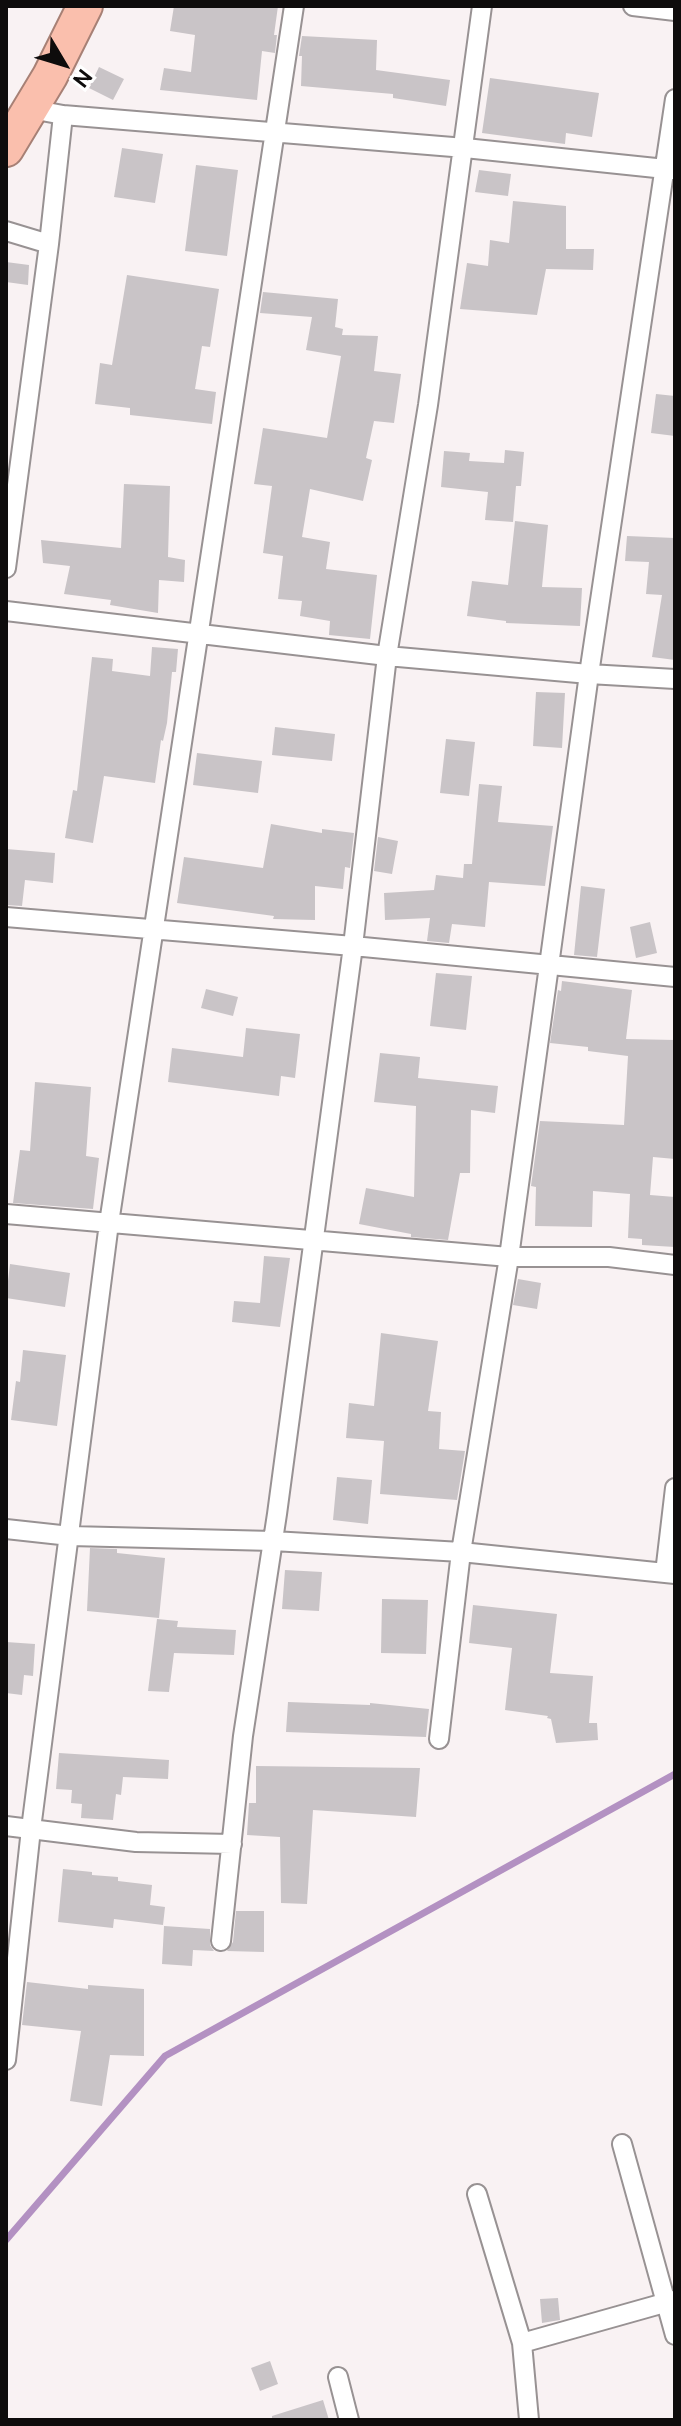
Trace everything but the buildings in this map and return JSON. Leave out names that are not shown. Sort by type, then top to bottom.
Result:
[{"type":"highway","points":[[6,149],[47,112],[85,6]]},
{"type":"street","points":[[6,2060],[31,1829],[109,1223],[294,6]]},
{"type":"street","points":[[221,1941],[243,1736],[273,1541],[353,946],[387,656],[428,405],[482,6]]},
{"type":"street","points":[[633,6],[675,11]]},
{"type":"street","points":[[439,1739],[461,1552],[509,1257],[642,307],[670,170],[675,99]]},
{"type":"street","points":[[6,568],[49,244],[47,112],[465,148],[670,170]]},
{"type":"street","points":[[6,231],[49,244]]},
{"type":"street","points":[[6,611],[387,656],[675,679]]},
{"type":"street","points":[[6,917],[675,977]]},
{"type":"street","points":[[6,1214],[509,1257],[609,1257],[675,1265]]},
{"type":"street","points":[[6,1529],[70,1536],[273,1541],[461,1552],[670,1573],[675,1488]]},
{"type":"street","points":[[6,1826],[136,1842],[232,1844]]},
{"type":"street","points":[[622,2144],[671,2301],[675,2335]]},
{"type":"street","points":[[477,2194],[522,2343],[529,2420]]},
{"type":"street","points":[[522,2343],[671,2301]]},
{"type":"street","points":[[338,2377],[349,2420]]},
{"type":"waterway","points":[[6,2240],[165,2056],[675,1774]]}]
